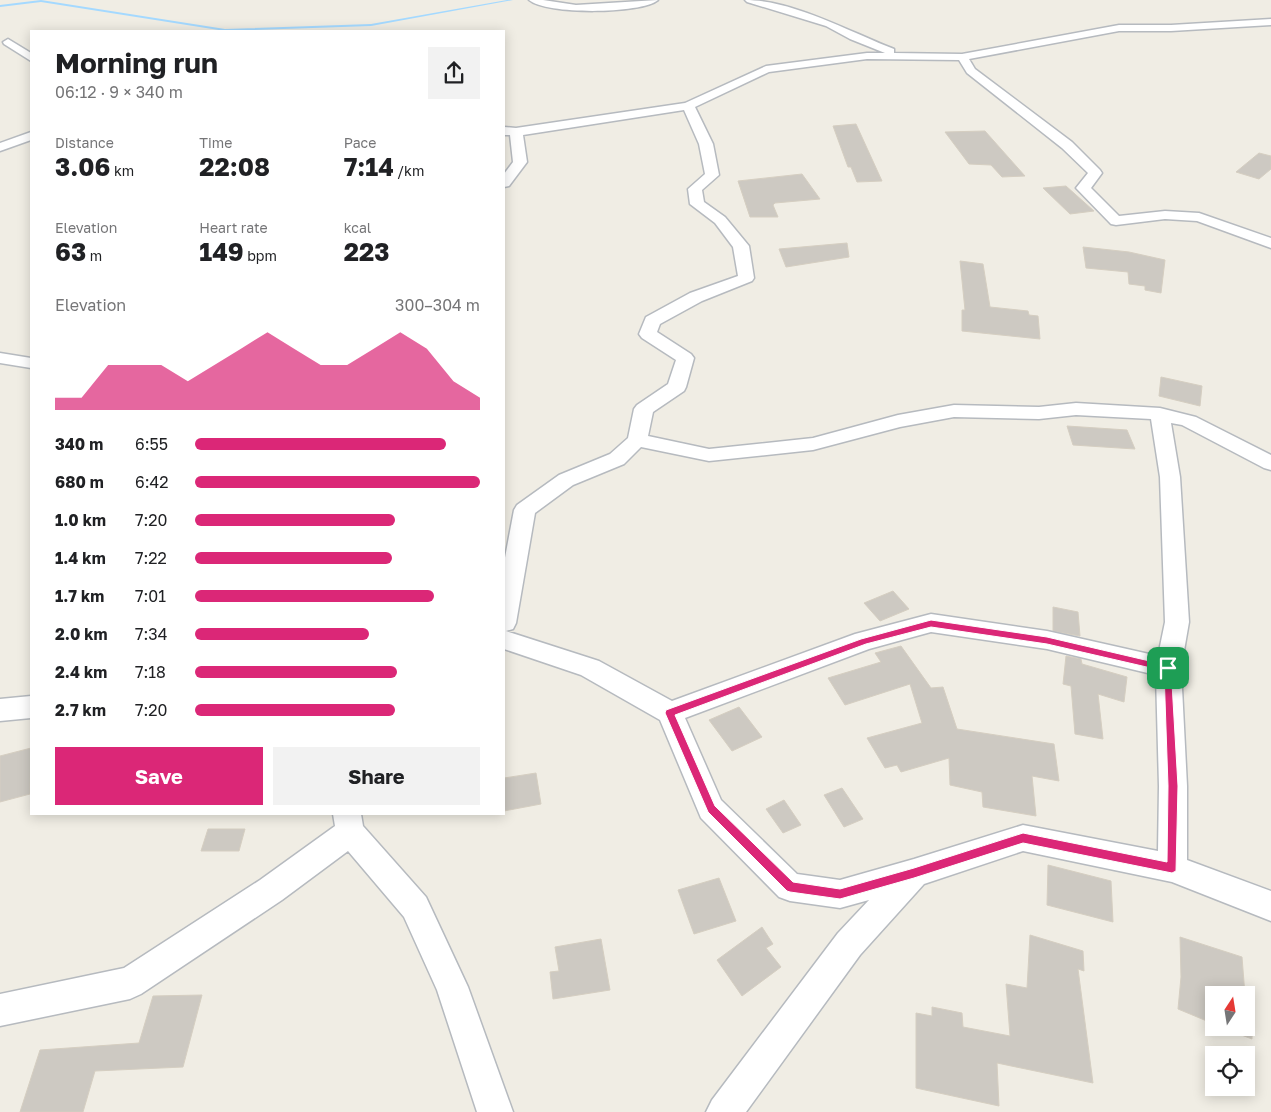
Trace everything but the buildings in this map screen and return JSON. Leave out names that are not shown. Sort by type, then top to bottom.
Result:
[{"type":"street","points":[[534,0],[554,8],[580,9],[653,0]]},
{"type":"street","points":[[750,0],[830,24],[854,37],[900,55]]},
{"type":"street","points":[[505,182],[520,162],[510,131],[688,106],[766,70],[867,56],[962,57],[1119,28],[1171,28],[1271,22]]},
{"type":"street","points":[[8,42],[30,57]]},
{"type":"street","points":[[962,57],[971,71],[1067,145],[1094,173],[1083,188],[1116,221],[1165,215],[1200,217],[1271,243]]},
{"type":"street","points":[[505,618],[525,510],[566,480],[617,459],[637,440],[644,409],[677,387],[685,358],[648,334],[652,321],[696,298],[746,278],[741,246],[720,220],[697,204],[695,189],[712,175],[706,144],[688,106]]},
{"type":"street","points":[[0,147],[30,136]]},
{"type":"street","points":[[0,358],[30,363]]},
{"type":"street","points":[[637,440],[709,455],[813,444],[898,421],[954,411],[1039,413],[1076,409],[1160,414],[1189,421],[1271,463]]},
{"type":"street","points":[[1160,414],[1170,477],[1177,622],[1168,668],[1173,786],[1172,868]]},
{"type":"street","points":[[670,713],[864,641],[931,623],[1047,640],[1168,668]]},
{"type":"street","points":[[505,640],[590,668],[670,713],[711,809],[790,887],[840,894],[914,873],[1023,838],[1172,868],[1271,906]]},
{"type":"street","points":[[0,710],[30,707]]},
{"type":"street","points":[[0,1010],[130,983],[271,890],[349,823],[415,908],[452,987],[495,1112]]},
{"type":"street","points":[[724,1112],[849,944],[914,873]]},
{"type":"waterway","points":[[0,6],[41,1],[225,30],[371,25],[512,0]]},
{"type":"route","points":[[931,623],[1047,640],[1168,668],[1173,786],[1172,868],[1023,838],[914,873],[840,894],[790,887],[711,809],[670,713],[864,641],[931,623]]}]
